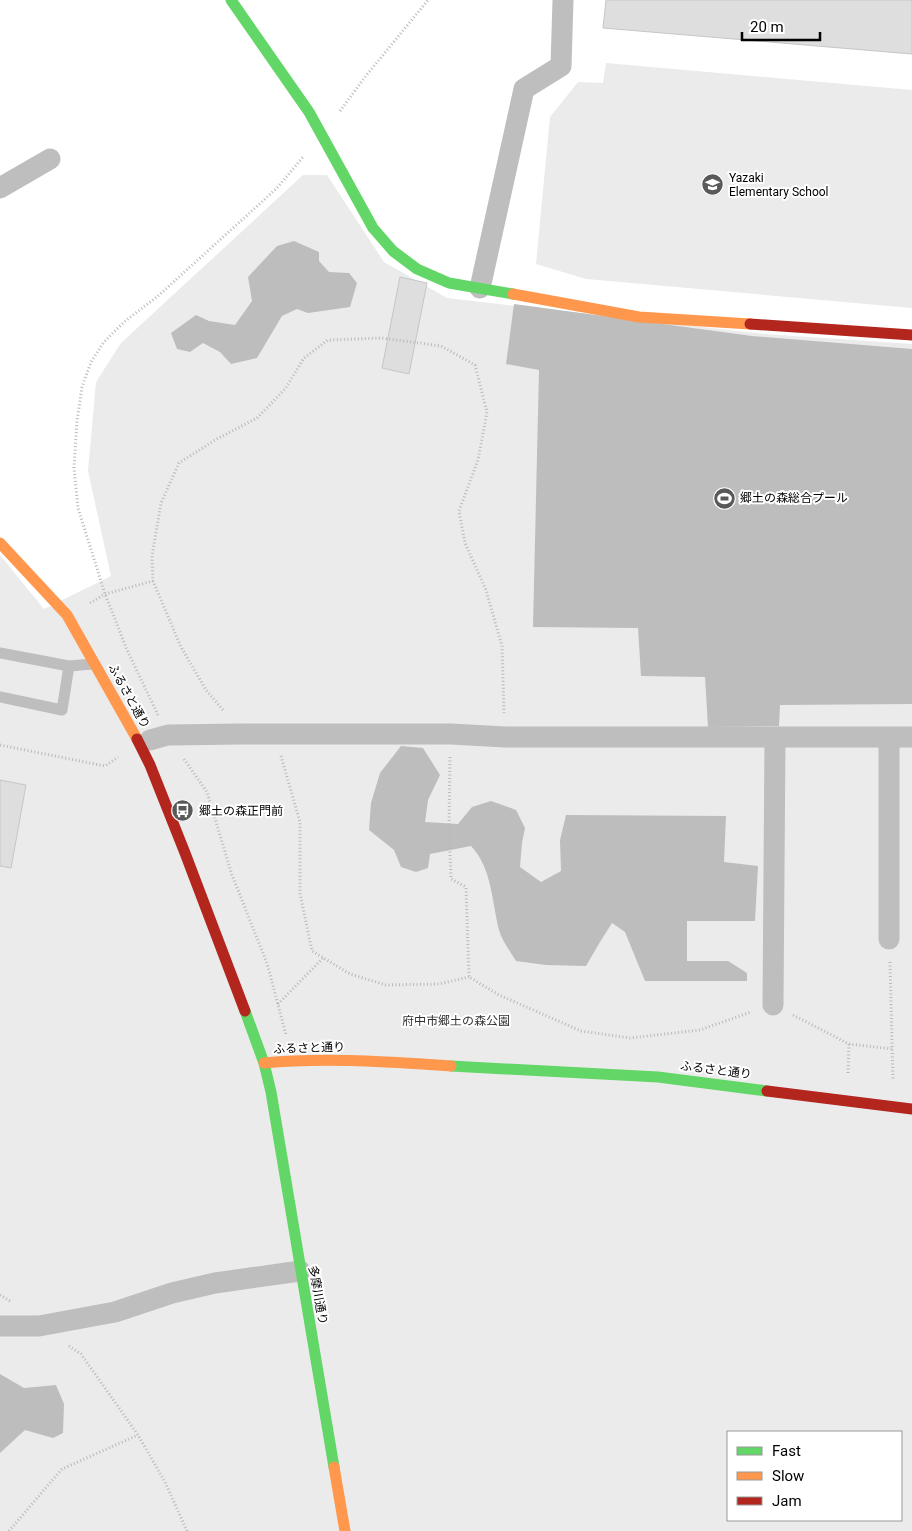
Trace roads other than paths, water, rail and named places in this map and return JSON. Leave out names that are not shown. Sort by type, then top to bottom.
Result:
[{"type":"street","points":[[231,0],[310,112],[332,157],[373,228],[393,251],[417,269],[449,283],[639,317],[912,335]]},
{"type":"street","points":[[480,288],[524,89],[561,66],[564,0]]},
{"type":"street","points":[[0,188],[50,160]]},
{"type":"street","name":"ふるさと通り","points":[[0,543],[8,559],[53,598],[67,615],[140,744],[185,853],[264,1063],[293,1060],[352,1060],[658,1077],[912,1109]]},
{"type":"street","points":[[159,737],[242,734],[451,734],[505,737],[912,738]]},
{"type":"street","points":[[774,738],[774,1005]]},
{"type":"street","points":[[889,738],[889,939]]},
{"type":"street","name":"多摩川通り","points":[[264,1063],[271,1092],[345,1531]]},
{"type":"street","points":[[0,1326],[39,1326],[115,1312],[172,1293],[215,1283],[300,1271]]},
{"type":"lane","points":[[0,653],[69,666],[95,664]]},
{"type":"lane","points":[[0,697],[62,710],[69,666]]},
{"type":"place","name":"Yazaki Elementary School","points":[[713,185]]},
{"type":"place","name":"郷土の森総合プール","points":[[724,498]]},
{"type":"place","name":"郷土の森正門前","points":[[183,811]]},
{"type":"park label","name":"府中市郷土の森公園","points":[[456,1021]]}]
